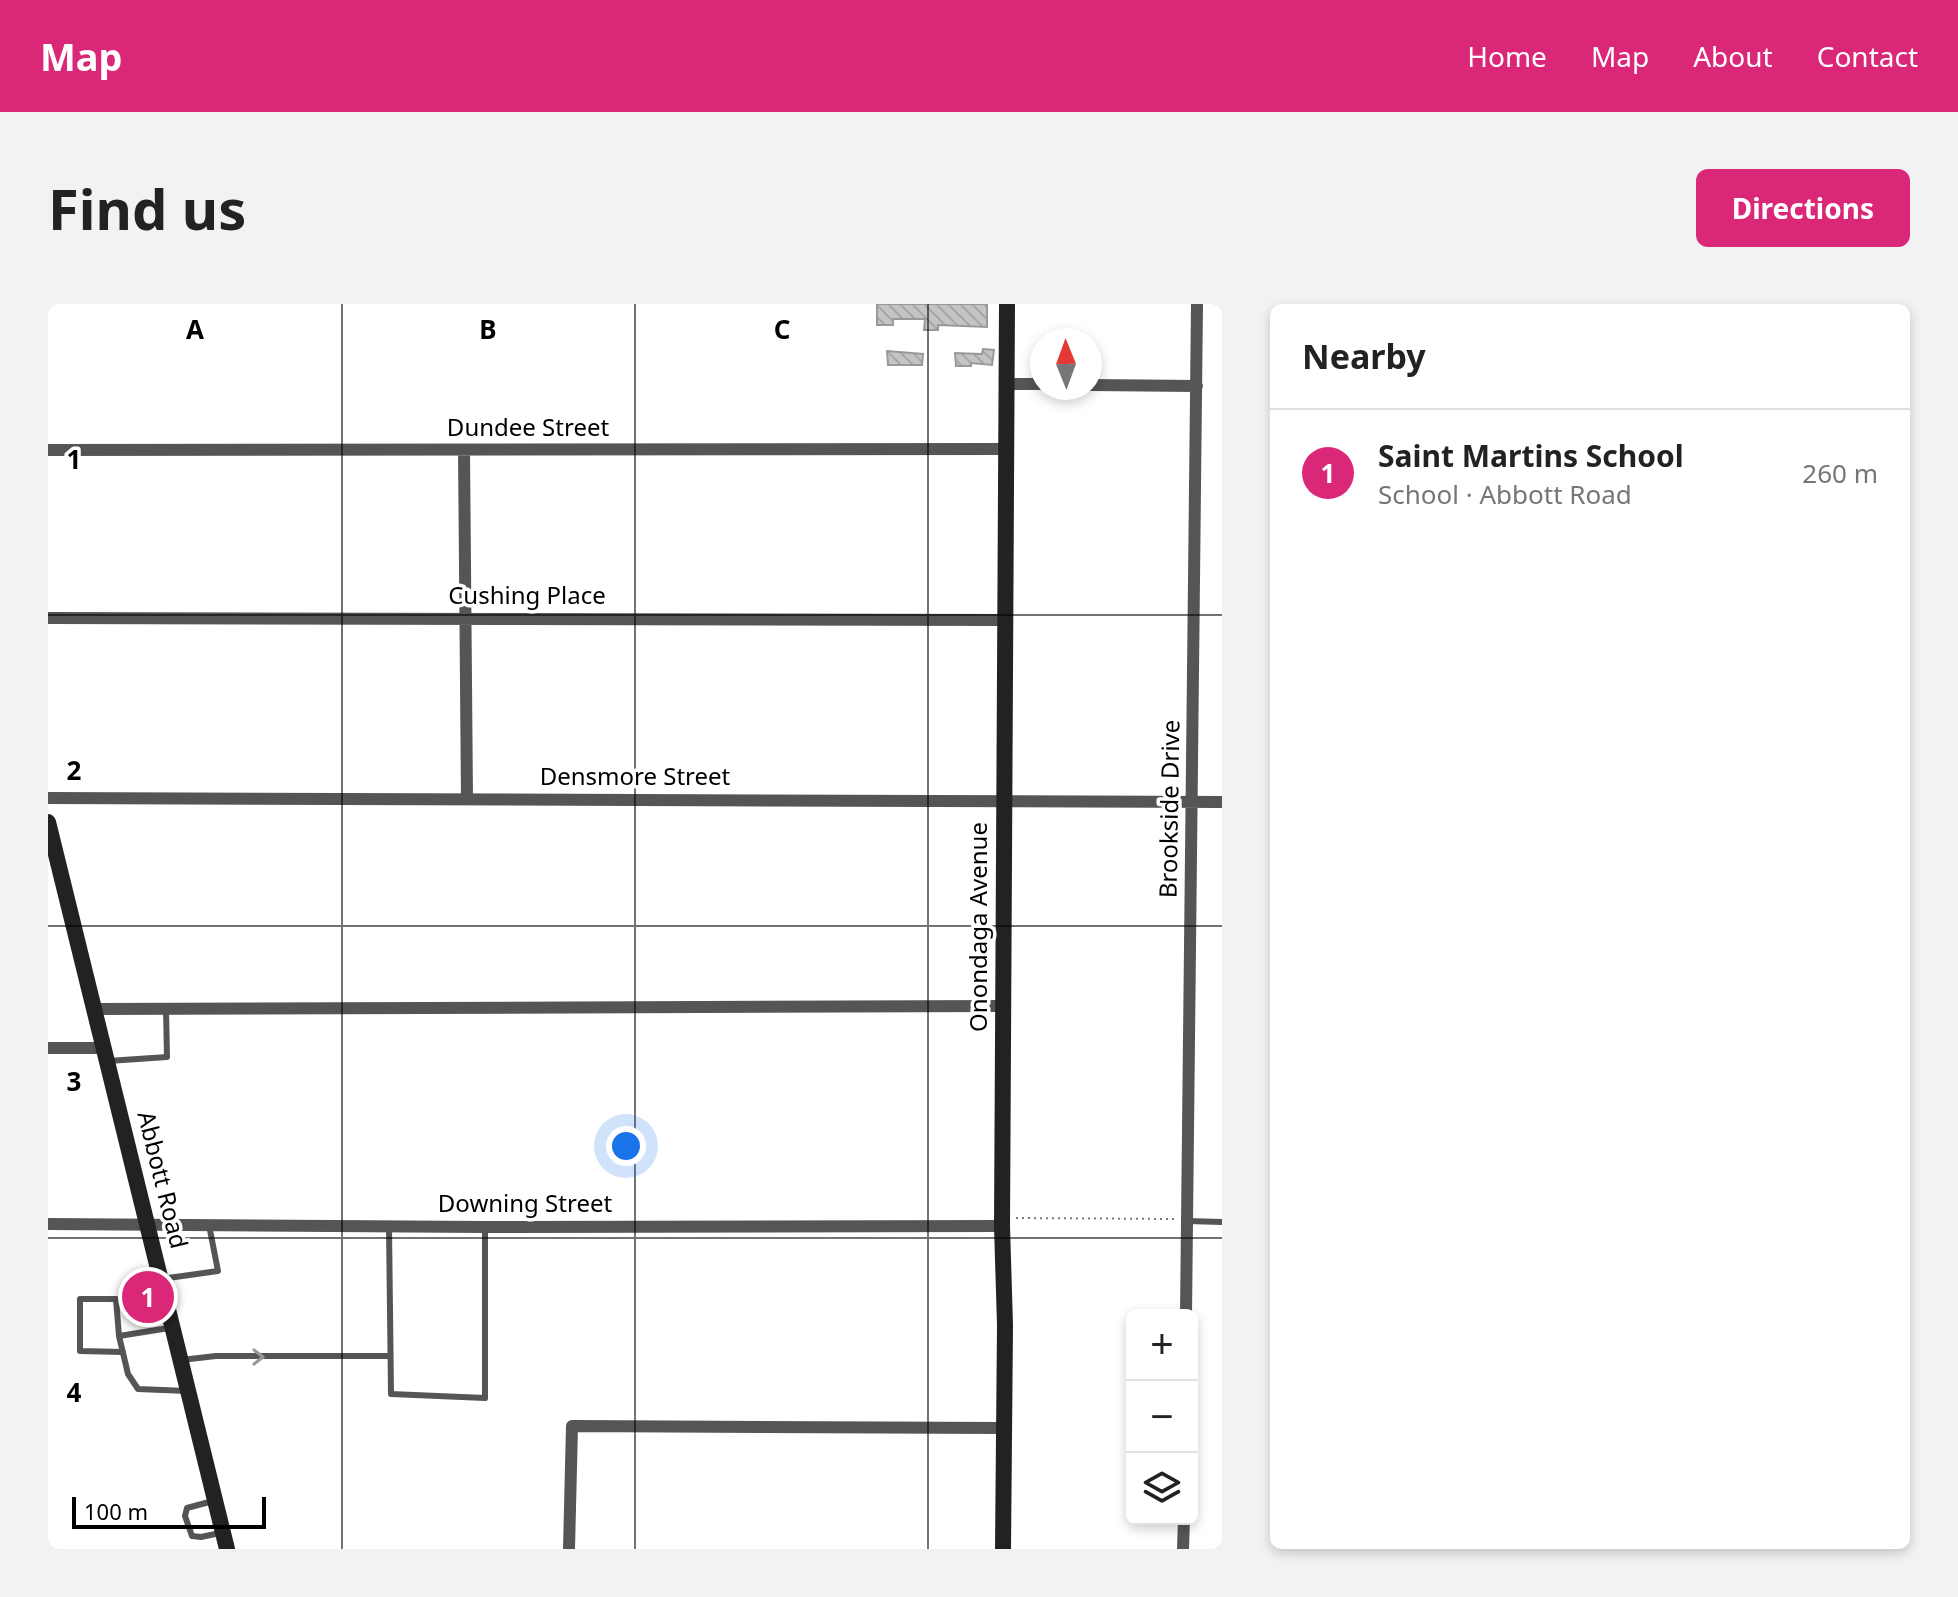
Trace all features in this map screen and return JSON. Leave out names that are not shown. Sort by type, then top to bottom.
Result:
[{"type":"street","name":"Onondaga Avenue","points":[[1003,1549],[1007,304]]},
{"type":"street","name":"Brookside Drive","points":[[1186,1309],[1197,304]]},
{"type":"street","points":[[1007,384],[1030,384]]},
{"type":"street","points":[[1102,385],[1197,386]]},
{"type":"street","name":"Dundee Street","points":[[48,450],[1007,449]]},
{"type":"street","points":[[464,450],[467,799]]},
{"type":"street","name":"Cushing Place","points":[[48,618],[1005,620]]},
{"type":"street","name":"Densmore Street","points":[[48,798],[1222,802]]},
{"type":"street","name":"Abbott Road","points":[[48,822],[51,849],[95,1009],[227,1549]]},
{"type":"street","points":[[95,1009],[1003,1006]]},
{"type":"street","points":[[48,1048],[106,1055]]},
{"type":"street","name":"Downing Street","points":[[48,1224],[1002,1226]]},
{"type":"street","points":[[569,1549],[572,1426],[1004,1428]]},
{"type":"street","points":[[1183,1549],[1184,1525]]},
{"type":"lane","points":[[106,1055],[167,1057],[166,1009]]},
{"type":"lane","points":[[1187,1221],[1222,1222]]},
{"type":"lane","points":[[161,1279],[218,1271],[209,1225]]},
{"type":"lane","points":[[389,1227],[391,1394],[485,1398],[485,1227]]},
{"type":"lane","points":[[123,1352],[80,1351],[80,1299],[116,1299],[119,1336],[123,1352],[128,1374],[138,1389],[188,1391]]},
{"type":"lane","points":[[119,1336],[173,1327]]},
{"type":"lane","points":[[181,1360],[216,1356],[390,1356]]},
{"type":"lane","points":[[215,1500],[187,1508],[185,1516],[192,1536],[223,1532]]},
{"type":"path","points":[[1002,1226],[1011,1218],[1187,1221]]},
{"type":"building","points":[[877,304],[987,304],[987,327],[938,325],[938,330],[924,330],[925,319],[893,319],[893,325],[877,325]]},
{"type":"building","points":[[983,349],[994,350],[992,365],[971,363],[971,366],[956,366],[955,353],[982,354]]},
{"type":"building","points":[[887,351],[923,354],[922,365],[888,365]]},
{"type":"place","name":"Saint Martins School","points":[[148,1297]]}]
